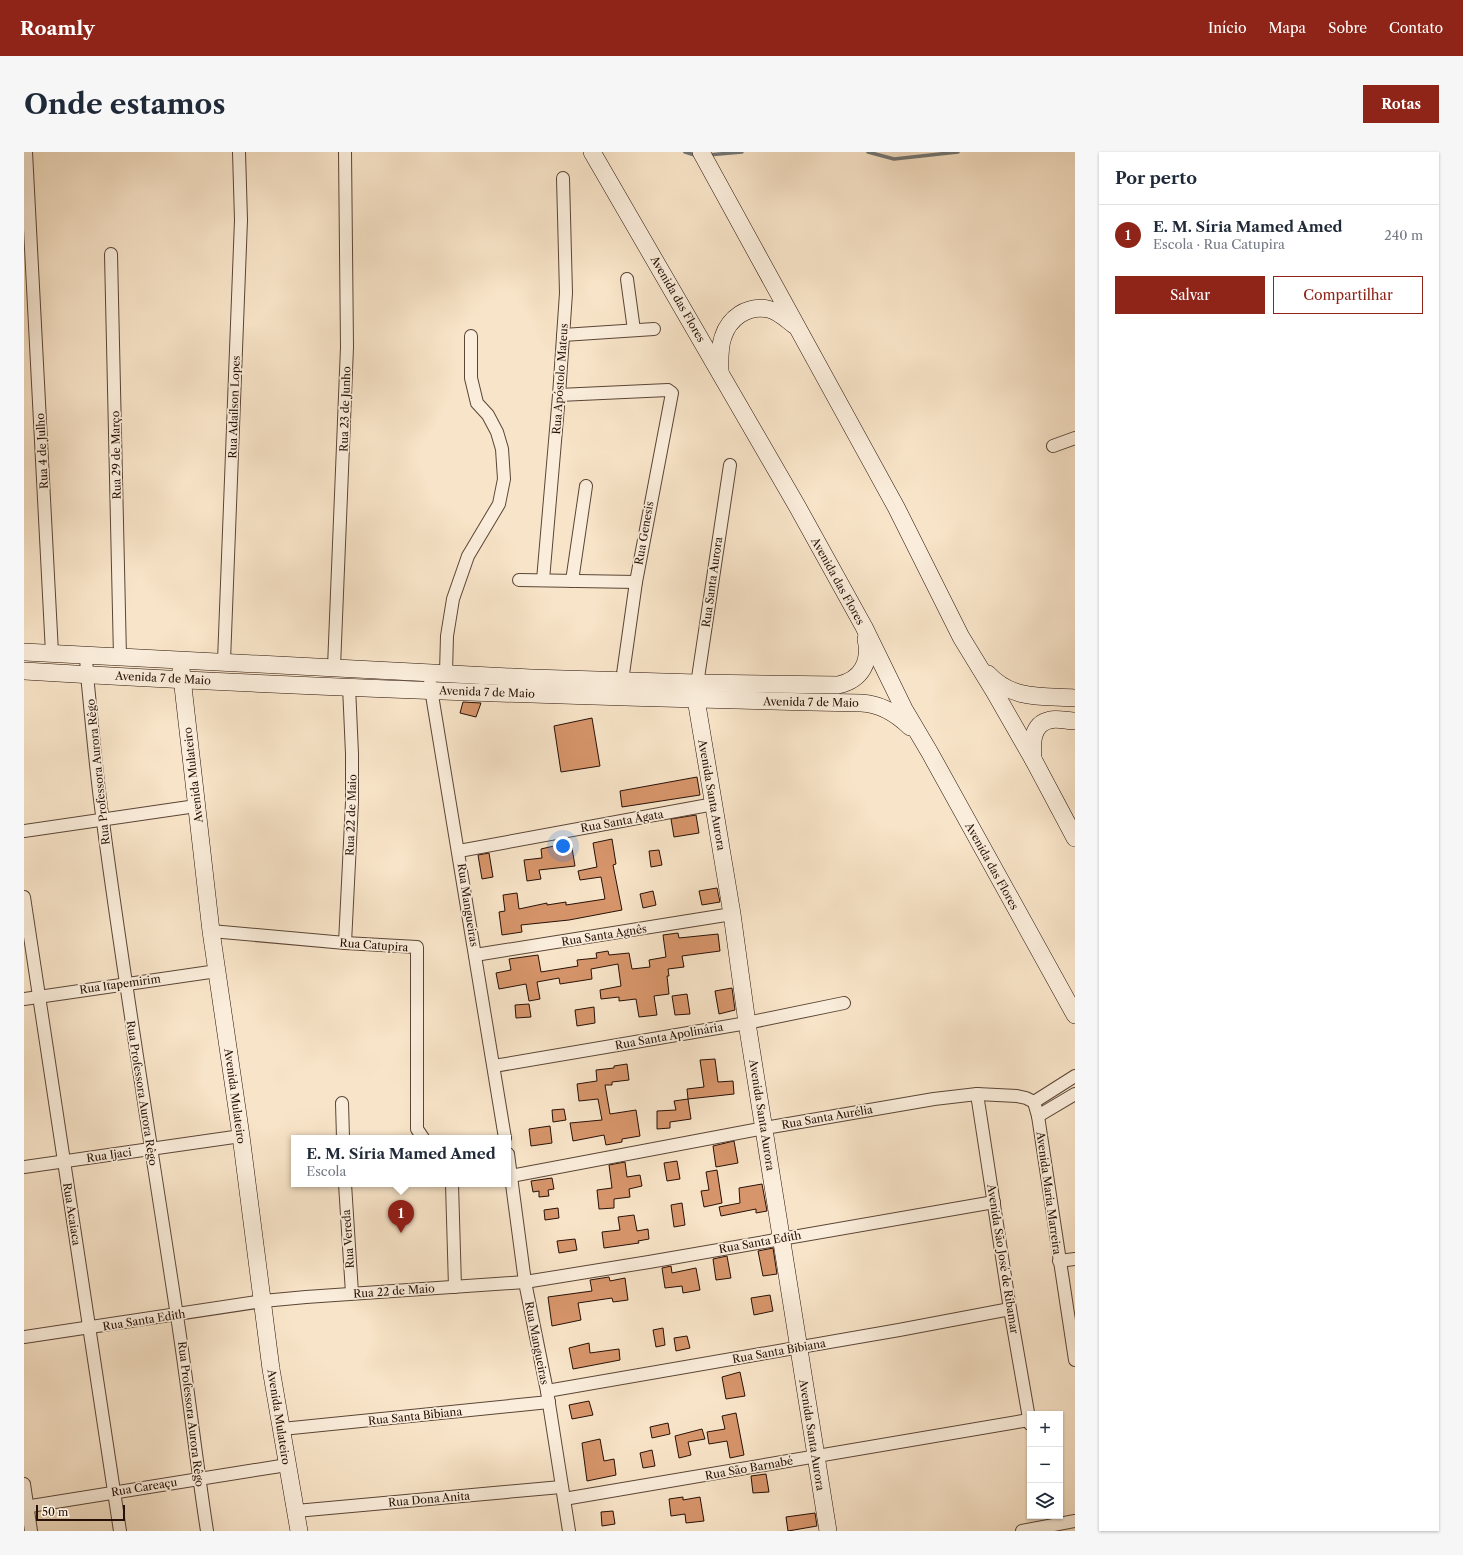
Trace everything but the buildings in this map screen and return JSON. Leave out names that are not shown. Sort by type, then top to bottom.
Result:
[{"type":"main road","name":"Avenida das Flores","points":[[592,152],[797,506],[864,627],[904,709],[930,753],[1075,1015]]},
{"type":"main road","points":[[701,152],[896,507],[961,637],[1033,759],[1075,838]]},
{"type":"main road","points":[[720,372],[720,350],[723,337],[735,317],[756,309],[768,309],[780,314],[798,328]]},
{"type":"main road","name":"Avenida 7 de Maio","points":[[24,671],[182,680],[431,690],[696,691],[838,685],[846,684],[854,679],[861,672],[868,657],[864,627]]},
{"type":"main road","points":[[961,637],[985,671],[1002,686],[1020,694],[1075,698]]},
{"type":"main road","name":"Avenida 7 de Maio","points":[[24,652],[446,672],[531,678],[622,680],[696,691],[874,704],[901,718],[913,730],[930,753]]},
{"type":"main road","name":"Avenida Mulateiro","points":[[180,659],[211,931],[241,1136],[271,1369],[299,1531]]},
{"type":"main road","name":"Avenida Santa Aurora","points":[[696,691],[828,1531]]},
{"type":"main road","points":[[1033,759],[1032,742],[1035,732],[1042,724],[1050,720],[1075,721]]},
{"type":"street","name":"Rua 4 de Julho","points":[[26,152],[52,653]]},
{"type":"street","name":"Rua Adaílson Lopes","points":[[224,661],[241,220],[239,152]]},
{"type":"street","name":"Rua 23 de Junho","points":[[334,667],[347,346],[345,152]]},
{"type":"street","name":"Rua Apóstolo Mateus","points":[[544,580],[560,395],[566,293],[563,178]]},
{"type":"street","name":"Rua 29 de Março","points":[[111,254],[120,656]]},
{"type":"street","points":[[627,280],[634,330]]},
{"type":"street","points":[[563,335],[654,329]]},
{"type":"street","points":[[446,672],[447,636],[453,599],[468,556],[499,504],[504,479],[502,449],[497,432],[488,415],[477,403],[471,378],[471,336]]},
{"type":"street","name":"Rua Genesis","points":[[560,395],[668,390],[672,393],[636,582],[622,680]]},
{"type":"street","points":[[1053,446],[1075,438]]},
{"type":"street","name":"Rua Santa Aurora","points":[[696,691],[730,465]]},
{"type":"street","points":[[572,581],[586,486]]},
{"type":"street","points":[[519,580],[636,582]]},
{"type":"street","name":"Rua Professora Aurora Rêgo","points":[[86,655],[102,820],[177,1314],[207,1531]]},
{"type":"street","name":"Rua Mangueiras","points":[[428,672],[506,1135]]},
{"type":"street","name":"Rua 22 de Maio","points":[[344,943],[352,802],[352,754],[349,686]]},
{"type":"street","name":"Rua Santa Ágata","points":[[459,851],[714,804]]},
{"type":"street","points":[[24,831],[196,806]]},
{"type":"street","name":"Rua Acaiaca","points":[[24,897],[120,1531]]},
{"type":"street","name":"Rua Santa Agnês","points":[[475,956],[732,914]]},
{"type":"street","name":"Rua Catupira","points":[[211,931],[344,943],[417,947],[417,1129],[422,1135]]},
{"type":"street","name":"Rua Itapemirim","points":[[24,999],[217,971]]},
{"type":"street","name":"Rua Santa Apolinária","points":[[494,1066],[747,1023],[844,1004]]},
{"type":"street","points":[[1038,1116],[1034,1102],[1075,1076]]},
{"type":"street","name":"Rua Santa Aurélia","points":[[511,1176],[765,1128],[934,1099],[977,1094],[1017,1096],[1034,1102]]},
{"type":"street","name":"Avenida São José de Ribamar","points":[[977,1094],[1010,1309],[1028,1411]]},
{"type":"street","name":"Avenida Maria Marreira","points":[[1075,1094],[1038,1116],[1075,1360]]},
{"type":"street","points":[[342,1103],[343,1135]]},
{"type":"street","name":"Rua Ijaci","points":[[24,1167],[241,1136]]},
{"type":"street","name":"Rua Mangueiras","points":[[511,1176],[525,1282],[548,1397],[569,1531]]},
{"type":"street","name":"Rua Vereda","points":[[345,1187],[352,1293]]},
{"type":"street","points":[[452,1187],[455,1287]]},
{"type":"street","name":"Rua Santa Edith","points":[[525,1282],[994,1202]]},
{"type":"street","points":[[1059,1261],[1075,1259]]},
{"type":"street","name":"Rua 22 de Maio","points":[[263,1302],[352,1293],[525,1282]]},
{"type":"street","name":"Rua Santa Edith","points":[[24,1337],[263,1302]]},
{"type":"street","name":"Rua Santa Bibiana","points":[[282,1429],[548,1397],[1010,1309]]},
{"type":"street","name":"Rua São Barnabé","points":[[564,1499],[815,1456],[1027,1422]]},
{"type":"street","name":"Rua Careaçu","points":[[26,1506],[287,1465]]},
{"type":"street","points":[[24,1484],[26,1506],[31,1531]]},
{"type":"street","name":"Rua Dona Anita","points":[[296,1511],[562,1487]]},
{"type":"street","points":[[1022,1531],[1050,1524],[1075,1521]]},
{"type":"waterway","points":[[685,152],[698,156]]},
{"type":"waterway","points":[[708,155],[742,152]]},
{"type":"waterway","points":[[868,152],[894,159],[958,152]]},
{"type":"place","name":"E. M. Síria Mamed Amed","points":[[401,1233]]}]
